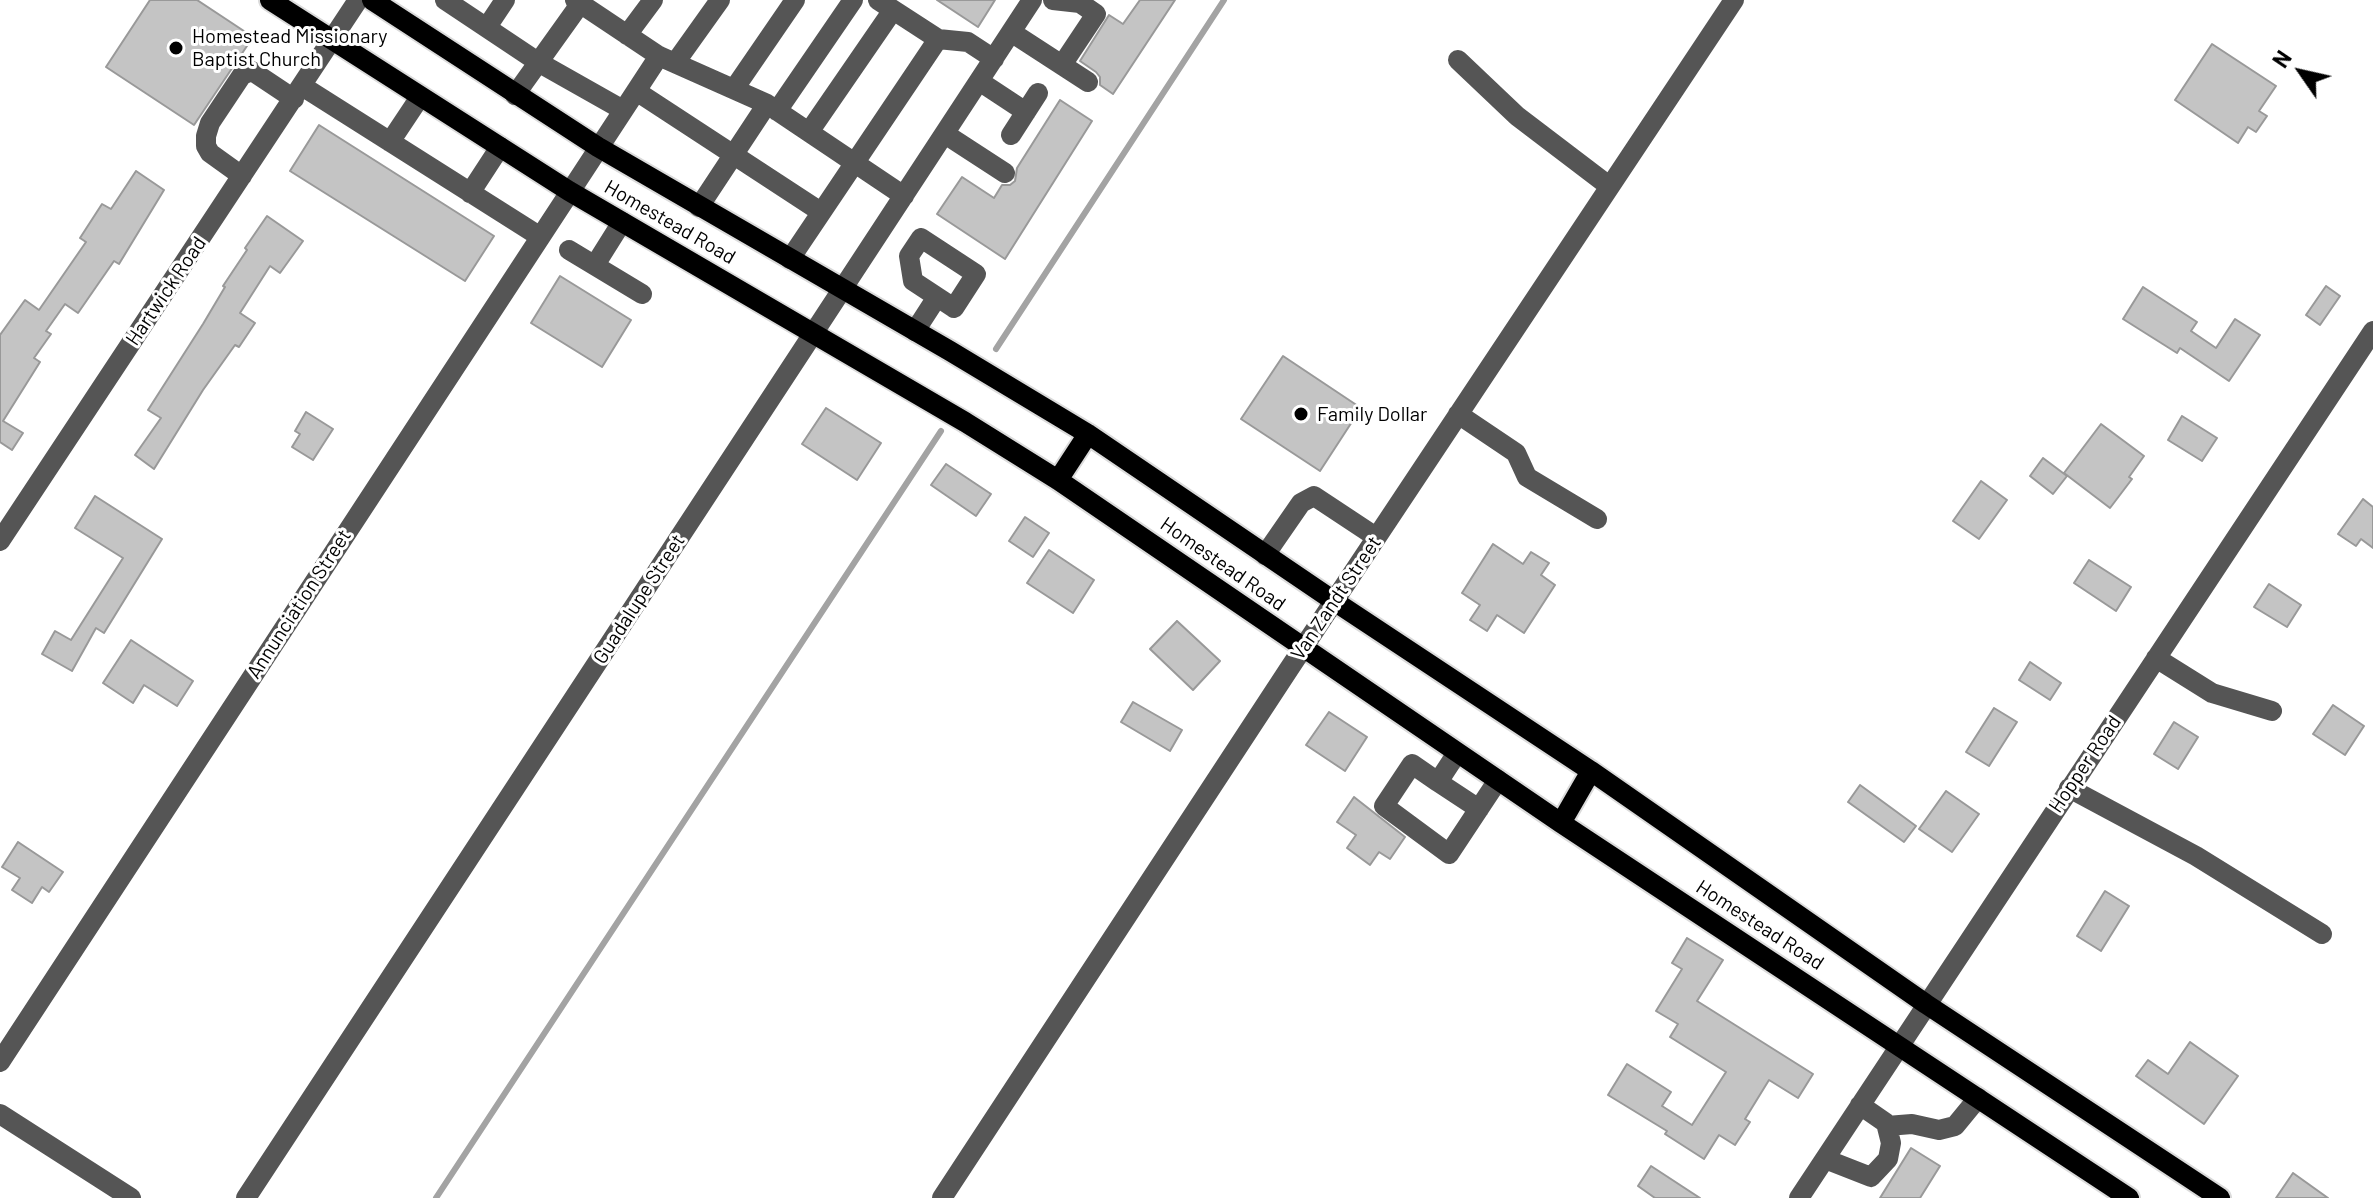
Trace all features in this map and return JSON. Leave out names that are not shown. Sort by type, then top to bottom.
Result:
[{"type":"main road","name":"Homestead Road","points":[[270,0],[569,191],[1058,480],[1561,823],[2129,1198]]},
{"type":"main road","name":"Homestead Road","points":[[372,0],[598,147],[1088,434],[1591,771],[1926,1004],[2220,1198]]},
{"type":"main road","points":[[1058,480],[1088,434]]},
{"type":"main road","points":[[1561,823],[1591,771]]},
{"type":"street","name":"Hartwick Road","points":[[0,541],[358,0]]},
{"type":"street","points":[[445,0],[538,62],[623,110]]},
{"type":"street","points":[[487,27],[505,0]]},
{"type":"street","points":[[627,35],[653,0]]},
{"type":"street","name":"Annunciation Street","points":[[0,1062],[623,110],[636,91],[720,0]]},
{"type":"street","points":[[734,89],[795,0]]},
{"type":"street","points":[[699,207],[733,155],[853,0]]},
{"type":"street","name":"Guadalupe Street","points":[[246,1198],[1032,0]]},
{"type":"street","points":[[1053,0],[1080,3],[1096,14],[1062,65]]},
{"type":"street","name":"Van Zandt Street","points":[[942,1198],[1376,537],[1734,0]]},
{"type":"street","points":[[515,95],[580,1],[667,59],[772,107],[904,196]]},
{"type":"street","points":[[809,132],[886,5],[938,39],[968,42],[994,59]]},
{"type":"street","points":[[1011,32],[1088,82]]},
{"type":"street","points":[[790,259],[938,39]]},
{"type":"street","points":[[1458,60],[1517,116],[1609,186]]},
{"type":"street","points":[[242,176],[210,153],[206,136],[210,123],[242,75],[252,71],[390,142],[539,236]]},
{"type":"street","points":[[979,81],[1026,112]]},
{"type":"street","points":[[636,91],[821,212]]},
{"type":"street","points":[[1011,135],[1038,93]]},
{"type":"street","points":[[390,142],[420,97]]},
{"type":"street","points":[[945,134],[1005,173]]},
{"type":"street","points":[[470,193],[500,147]]},
{"type":"street","points":[[595,265],[622,222]]},
{"type":"street","points":[[884,227],[915,247]]},
{"type":"street","points":[[921,238],[976,274],[954,308],[937,297],[913,281],[909,256],[921,238]]},
{"type":"street","points":[[569,250],[642,294]]},
{"type":"street","points":[[915,331],[937,297]]},
{"type":"street","name":"Hopper Road","points":[[1799,1198],[2373,331]]},
{"type":"street","points":[[1458,414],[1516,453],[1527,477],[1597,519]]},
{"type":"street","points":[[1265,555],[1301,503],[1314,496],[1376,537]]},
{"type":"street","points":[[2156,658],[2212,693],[2272,711]]},
{"type":"street","points":[[1438,782],[1457,753]]},
{"type":"street","points":[[1479,809],[1412,764],[1384,806],[1449,854],[1479,809],[1498,780]]},
{"type":"street","points":[[2069,788],[2196,856],[2322,934]]},
{"type":"street","points":[[1887,1126],[1912,1124],[1939,1130],[1955,1126],[1978,1098]]},
{"type":"street","points":[[1825,1159],[1871,1177],[1888,1159],[1891,1143],[1887,1126],[1860,1105]]},
{"type":"street","points":[[0,1114],[131,1198]]},
{"type":"building","points":[[150,0],[197,0],[253,37],[194,125],[106,67]]},
{"type":"building","points":[[937,0],[995,0],[978,27]]},
{"type":"building","points":[[1140,0],[1175,0],[1113,94],[1100,85],[1096,72],[1080,61],[1109,15],[1123,24]]},
{"type":"building","points":[[2212,44],[2276,86],[2259,111],[2267,116],[2256,132],[2248,127],[2238,143],[2175,100]]},
{"type":"building","points":[[1060,100],[1092,121],[1005,259],[937,214],[962,177],[994,198],[1002,185],[1015,181],[1017,168]]},
{"type":"building","points":[[319,125],[494,236],[465,281],[290,171]]},
{"type":"building","points":[[136,171],[164,190],[119,264],[114,261],[78,313],[65,304],[46,331],[51,334],[34,358],[40,362],[3,421],[23,433],[12,450],[0,442],[0,335],[25,300],[39,310],[86,242],[80,238],[102,204],[111,209]]},
{"type":"building","points":[[267,216],[303,241],[280,273],[270,266],[240,313],[255,323],[203,390],[154,469],[135,455],[161,418],[148,410]]},
{"type":"building","points":[[560,276],[631,320],[602,367],[531,323]]},
{"type":"building","points":[[2326,286],[2340,296],[2320,325],[2306,315]]},
{"type":"building","points":[[2143,287],[2197,322],[2191,331],[2216,348],[2235,319],[2260,335],[2229,381],[2180,348],[2177,353],[2123,319]]},
{"type":"building","name":"Family Dollar","points":[[1283,356],[1361,408],[1320,471],[1241,419]]},
{"type":"building","points":[[826,408],[881,443],[857,480],[802,444]]},
{"type":"building","points":[[306,412],[333,429],[313,460],[292,447],[300,434],[295,431]]},
{"type":"building","points":[[2182,416],[2217,438],[2202,461],[2168,440]]},
{"type":"building","points":[[2101,424],[2144,456],[2129,477],[2132,479],[2110,508],[2064,473]]},
{"type":"building","points":[[2043,458],[2067,476],[2053,494],[2030,476]]},
{"type":"building","points":[[946,464],[991,494],[976,516],[931,485]]},
{"type":"building","points":[[1981,481],[2007,500],[1979,539],[1953,521]]},
{"type":"building","points":[[95,496],[162,539],[104,633],[96,628],[72,671],[42,654],[55,631],[71,640],[123,558],[75,528]]},
{"type":"building","points":[[2363,499],[2373,507],[2373,548],[2361,539],[2356,546],[2338,534]]},
{"type":"building","points":[[1025,517],[1049,533],[1033,557],[1009,541]]},
{"type":"building","points":[[1493,544],[1523,564],[1531,552],[1549,563],[1541,575],[1555,585],[1524,633],[1497,615],[1487,631],[1470,620],[1480,605],[1462,593]]},
{"type":"building","points":[[1049,550],[1094,580],[1073,613],[1027,583]]},
{"type":"building","points":[[2089,560],[2131,587],[2116,611],[2074,583]]},
{"type":"building","points":[[2269,584],[2301,605],[2287,627],[2254,607]]},
{"type":"building","points":[[1177,621],[1220,661],[1193,690],[1150,649]]},
{"type":"building","points":[[131,640],[193,681],[177,706],[144,685],[133,703],[103,683]]},
{"type":"building","points":[[2030,662],[2061,683],[2050,700],[2019,680]]},
{"type":"building","points":[[1133,702],[1182,730],[1170,751],[1121,722]]},
{"type":"building","points":[[2333,705],[2364,726],[2345,755],[2313,734]]},
{"type":"building","points":[[1994,708],[2017,722],[1989,766],[1966,752]]},
{"type":"building","points":[[1329,712],[1367,737],[1345,771],[1306,745]]},
{"type":"building","points":[[2174,722],[2198,737],[2178,769],[2154,754]]},
{"type":"building","points":[[1860,785],[1916,826],[1904,842],[1848,802]]},
{"type":"building","points":[[1946,791],[1979,814],[1952,852],[1919,829]]},
{"type":"building","points":[[1354,797],[1405,837],[1390,859],[1379,852],[1370,865],[1347,848],[1356,835],[1337,822]]},
{"type":"building","points":[[18,842],[63,872],[49,892],[42,887],[32,903],[12,890],[20,878],[2,867]]},
{"type":"building","points":[[2105,891],[2129,906],[2101,951],[2077,936]]},
{"type":"building","points":[[1687,938],[1723,960],[1697,1001],[1813,1074],[1798,1098],[1769,1080],[1745,1119],[1750,1122],[1735,1145],[1719,1135],[1704,1159],[1665,1134],[1667,1131],[1608,1095],[1627,1064],[1671,1092],[1662,1106],[1692,1125],[1726,1072],[1670,1037],[1678,1024],[1656,1011],[1682,969],[1672,963]]},
{"type":"building","points":[[2190,1042],[2238,1076],[2204,1124],[2136,1076],[2148,1060],[2168,1074]]},
{"type":"building","points":[[1911,1148],[1940,1166],[1920,1198],[1880,1198]]},
{"type":"building","points":[[1651,1166],[1700,1198],[1655,1198],[1638,1186]]},
{"type":"building","points":[[2293,1173],[2328,1198],[2276,1198]]},
{"type":"waterway","points":[[996,349],[1224,0]]},
{"type":"waterway","points":[[436,1198],[941,431]]},
{"type":"place","name":"Homestead Missionary Baptist Church","points":[[176,48]]},
{"type":"place","name":"Family Dollar","points":[[1301,414]]}]
